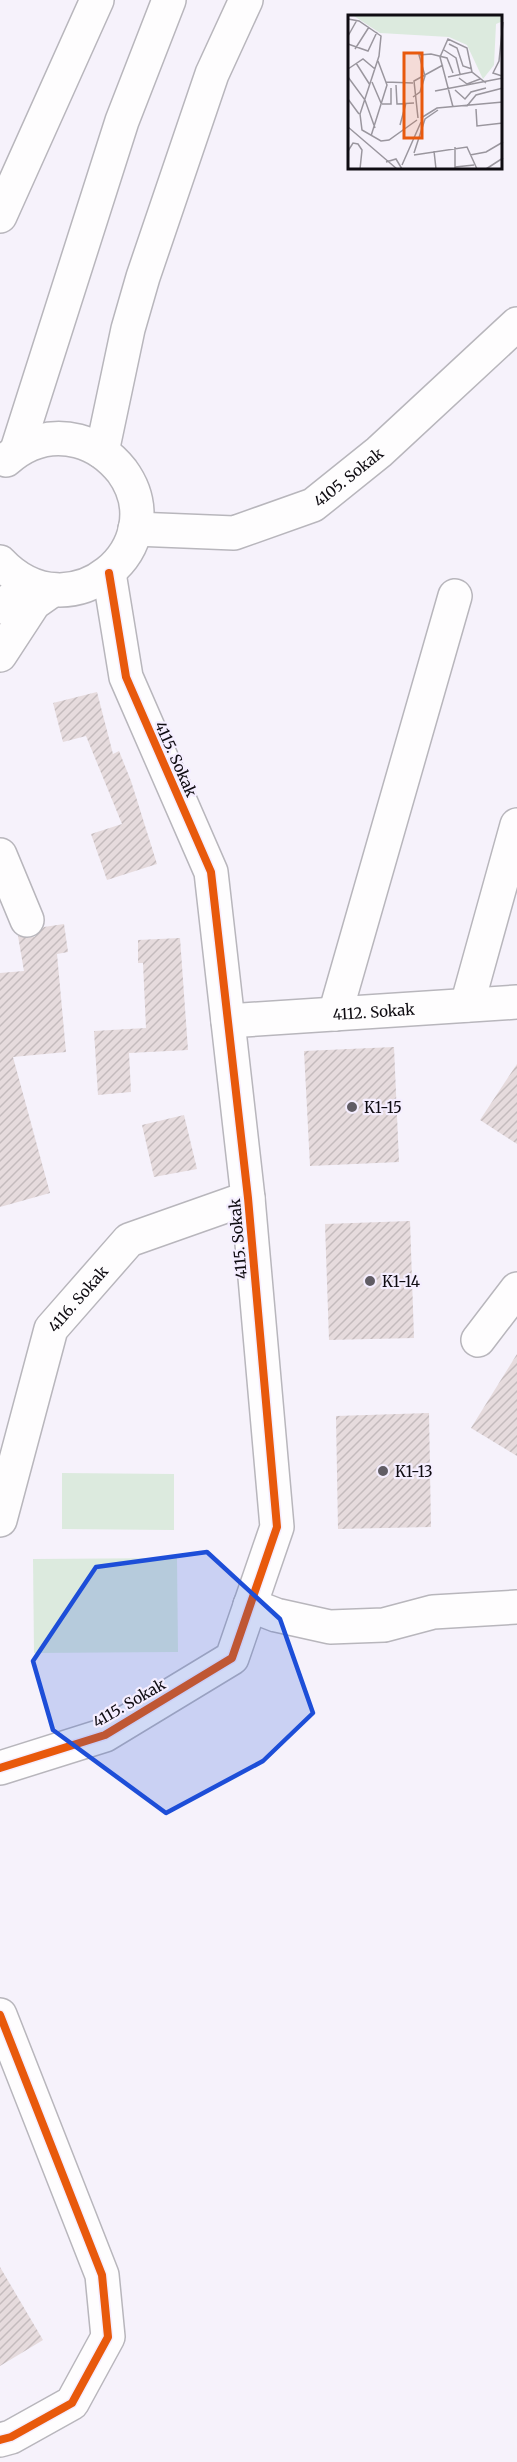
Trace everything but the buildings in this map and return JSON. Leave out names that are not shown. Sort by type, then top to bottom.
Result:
[{"type":"street","points":[[0,216],[97,0]]},
{"type":"street","points":[[9,458],[122,121],[169,0]]},
{"type":"street","points":[[102,452],[128,329],[143,277],[212,74],[246,0]]},
{"type":"street","name":"4105. Sokak","points":[[135,529],[234,534],[313,505],[380,452],[517,324]]},
{"type":"street","points":[[0,562],[12,575],[40,588],[72,590],[91,584],[109,573],[126,553],[135,529],[135,503],[127,479],[112,458],[91,444],[65,438],[40,440],[9,458]]},
{"type":"street","name":"4115. Sokak","points":[[0,1768],[105,1735],[232,1658],[277,1527],[248,1198],[211,872],[126,677],[109,573]]},
{"type":"street","points":[[0,607],[40,588]]},
{"type":"street","points":[[0,655],[34,603],[40,588]]},
{"type":"street","points":[[335,1014],[455,596]]},
{"type":"street","points":[[467,1005],[517,825]]},
{"type":"street","points":[[0,855],[27,920]]},
{"type":"street","name":"4112. Sokak","points":[[228,1021],[517,1002]]},
{"type":"street","name":"4116. Sokak","points":[[0,1520],[51,1329],[129,1240],[248,1198]]},
{"type":"street","points":[[478,1340],[517,1288]]},
{"type":"street","points":[[250,1605],[276,1615],[330,1627],[384,1625],[433,1612],[517,1607]]},
{"type":"street","points":[[0,2015],[102,2275],[108,2337],[72,2403],[11,2437],[0,2440]]},
{"type":"highlighted area","points":[[207,1552],[280,1619],[313,1713],[263,1761],[166,1813],[53,1730],[33,1661],[96,1567]]},
{"type":"green space","points":[[62,1473],[174,1474],[174,1530],[62,1529]]},
{"type":"green space","points":[[177,1558],[178,1652],[34,1653],[33,1559]]},
{"type":"cycle path","points":[[0,1768],[105,1735],[232,1658],[277,1527],[248,1198],[211,872],[126,677],[109,573]]},
{"type":"cycle path","points":[[0,2015],[102,2275],[108,2337],[72,2403],[11,2437],[0,2440]]},
{"type":"place","name":"K1-15","points":[[352,1107]]},
{"type":"place","name":"K1-14","points":[[370,1281]]},
{"type":"place","name":"K1-13","points":[[383,1471]]}]
